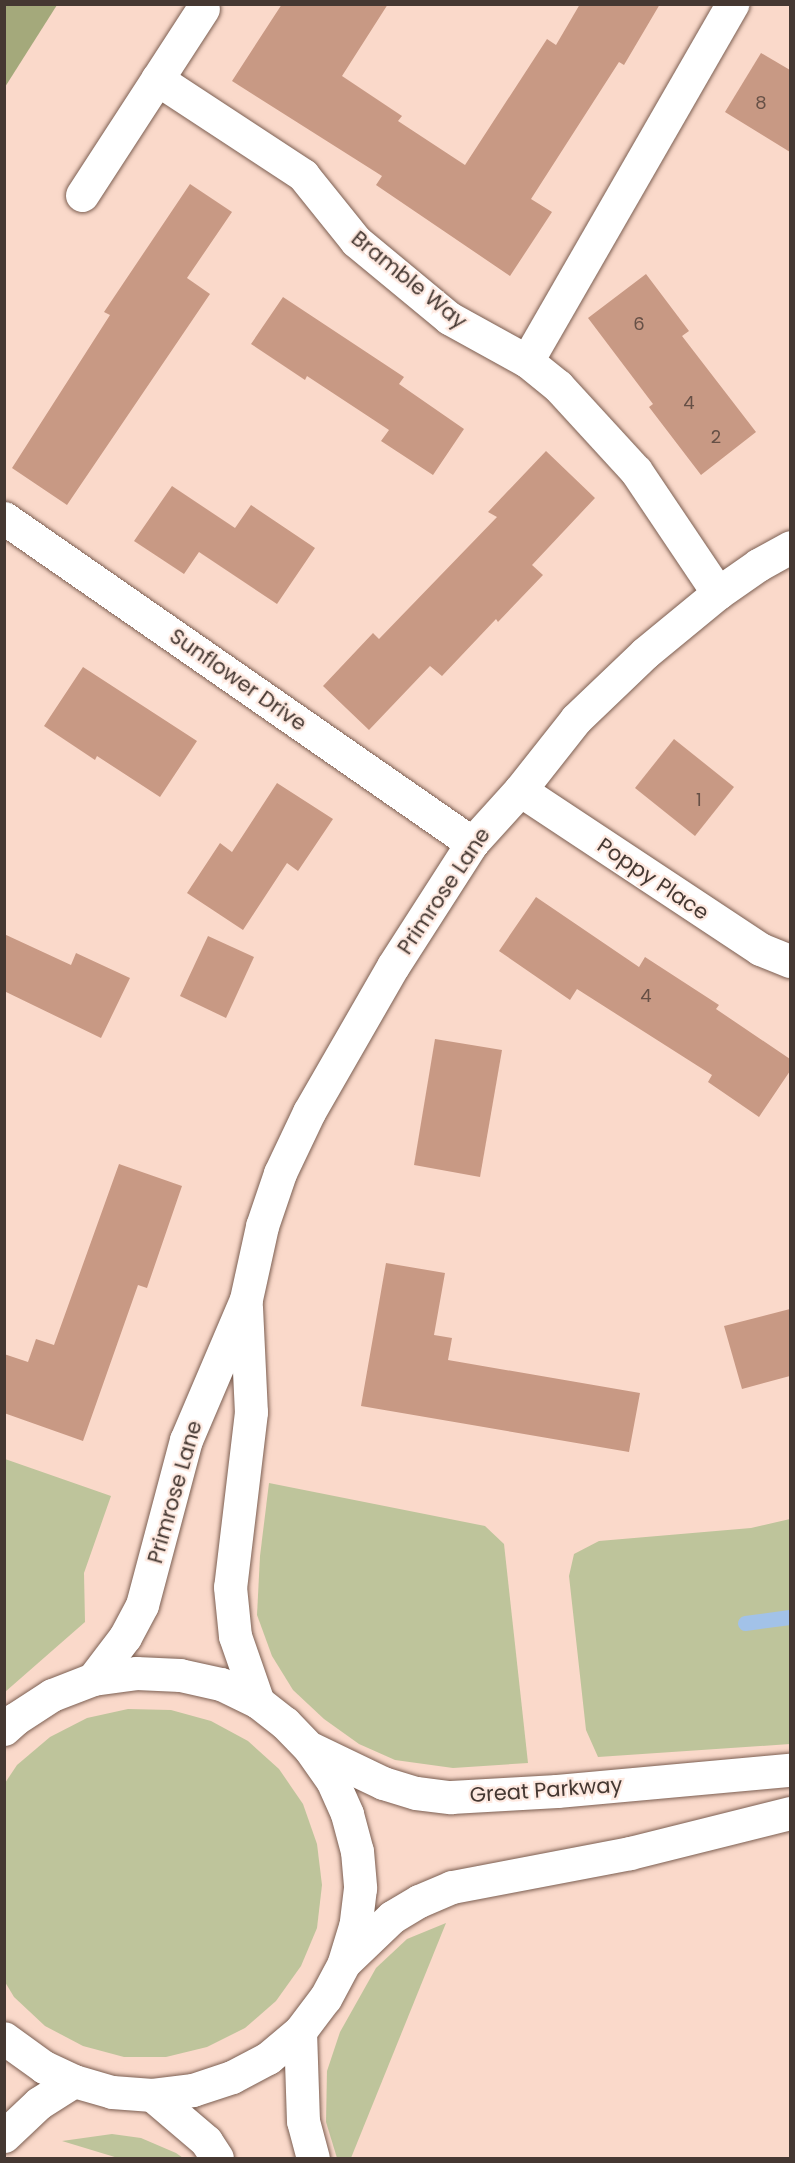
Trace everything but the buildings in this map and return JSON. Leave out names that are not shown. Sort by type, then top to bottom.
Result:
[{"type":"street","points":[[527,361],[732,4]]},
{"type":"street","points":[[82,195],[203,9]]},
{"type":"street","name":"Bramble Way","points":[[157,79],[303,175],[356,241],[449,318],[527,361],[558,386],[636,471],[718,593]]},
{"type":"street","name":"Sunflower Drive","points":[[4,518],[472,843]]},
{"type":"street","name":"Primrose Lane","points":[[93,1679],[125,1636],[142,1605],[186,1440],[246,1299],[280,1173],[309,1112],[393,966],[472,843],[520,790],[576,719],[645,653],[718,593],[758,565],[790,547]]},
{"type":"street","name":"Poppy Place","points":[[520,790],[760,949],[790,961]]},
{"type":"street","name":"Primrose Lane","points":[[246,1299],[251,1412],[230,1587],[235,1636],[258,1702]]},
{"type":"street","name":"Great Parkway","points":[[4,1730],[15,1719],[52,1695],[93,1679],[136,1673],[180,1675],[221,1684],[258,1702],[285,1723],[310,1749],[332,1780],[347,1814],[357,1851],[360,1888],[355,1926],[344,1963],[326,1998],[300,2031],[268,2058],[232,2077],[193,2090],[152,2095],[112,2092],[74,2081],[44,2067],[4,2038]]},
{"type":"street","name":"Great Parkway","points":[[310,1749],[383,1783],[416,1793],[451,1797],[557,1791],[790,1770]]},
{"type":"street","name":"Great Parkway","points":[[344,1963],[392,1917],[419,1900],[452,1887],[630,1853],[790,1813]]},
{"type":"street","points":[[300,2031],[303,2121],[313,2158]]},
{"type":"street","points":[[4,2136],[39,2103],[74,2081]]},
{"type":"street","points":[[152,2095],[206,2141],[217,2158]]},
{"type":"green space","points":[[4,5],[57,5],[5,87]]},
{"type":"green space","points":[[5,1459],[111,1496],[84,1573],[85,1622],[5,1692]]},
{"type":"green space","points":[[269,1483],[485,1526],[504,1544],[528,1763],[453,1768],[395,1760],[359,1744],[324,1719],[293,1690],[272,1656],[257,1615],[260,1556]]},
{"type":"green space","points":[[790,1519],[790,1744],[598,1757],[586,1730],[569,1576],[574,1554],[599,1541],[751,1528]]},
{"type":"green space","points":[[128,1709],[171,1710],[211,1721],[248,1741],[279,1769],[303,1804],[317,1844],[322,1885],[317,1928],[301,1966],[276,2001],[245,2028],[207,2047],[166,2057],[124,2057],[83,2046],[45,2026],[14,1997],[5,1982],[5,1783],[17,1765],[50,1737],[87,1718]]},
{"type":"green space","points":[[446,1923],[351,2158],[337,2158],[326,2122],[327,2071],[340,2032],[376,1968],[407,1939]]},
{"type":"green space","points":[[112,2134],[141,2138],[183,2158],[118,2158],[62,2141]]},
{"type":"waterway","points":[[745,1623],[790,1617]]}]
